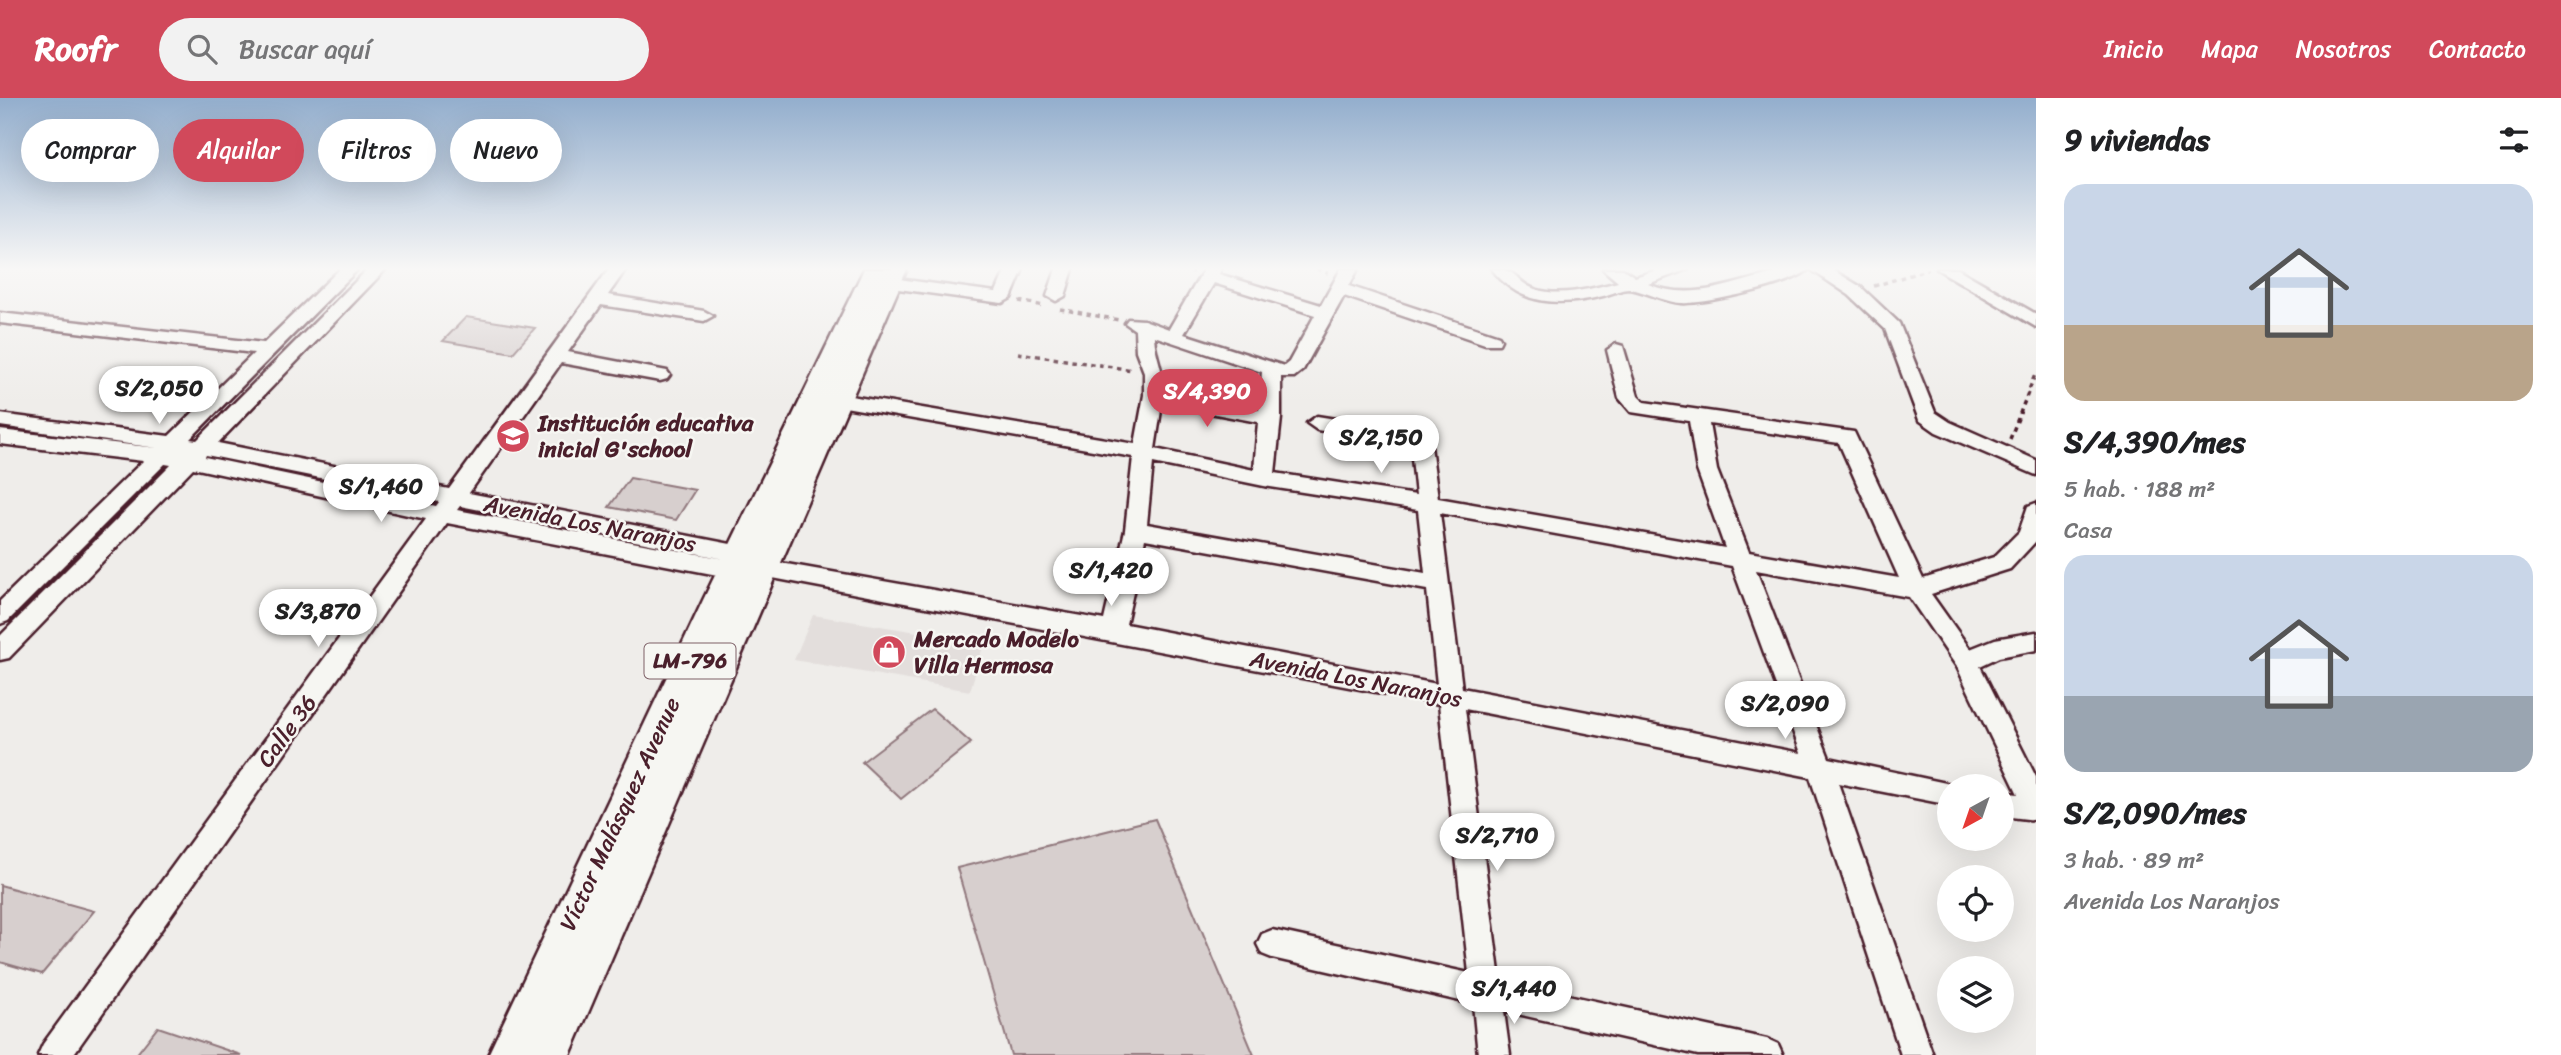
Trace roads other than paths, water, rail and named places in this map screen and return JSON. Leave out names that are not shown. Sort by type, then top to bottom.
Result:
[{"type":"main road","name":"Víctor Malásquez Avenue","points":[[509,1055],[868,314]]},
{"type":"main road","name":"Víctor Malásquez Avenue","points":[[549,1055],[745,564],[839,400],[872,314]]},
{"type":"street","points":[[0,615],[305,314]]},
{"type":"street","points":[[0,651],[334,314]]},
{"type":"street","name":"Calle 36","points":[[54,1055],[586,314]]},
{"type":"street","points":[[689,314],[704,316]]},
{"type":"street","points":[[1174,336],[1187,314]]},
{"type":"street","points":[[1139,324],[1272,371],[1292,371],[1323,314]]},
{"type":"street","points":[[1421,314],[1492,340]]},
{"type":"street","points":[[1879,314],[1893,327],[1926,415],[1943,427],[2036,468]]},
{"type":"street","points":[[0,318],[269,349]]},
{"type":"street","points":[[1113,631],[1136,530],[1144,452],[1154,395],[1153,372],[1139,324]]},
{"type":"street","points":[[1616,350],[1629,398],[1638,408],[1847,437],[1916,590],[1966,662],[2036,806],[2014,805]]},
{"type":"street","points":[[556,356],[660,375]]},
{"type":"street","points":[[1265,478],[1272,371]]},
{"type":"street","points":[[1154,395],[1181,403],[1270,418]]},
{"type":"street","points":[[839,400],[1144,452],[1169,460],[1265,478],[1429,504],[1916,590],[2002,563],[2029,535],[2036,511]]},
{"type":"street","points":[[1698,418],[1707,470],[1820,769],[1917,1055]]},
{"type":"street","name":"Avenida Los Naranjos","points":[[0,420],[194,454],[449,507],[1113,631],[1937,791]]},
{"type":"street","points":[[1317,423],[1410,438],[1419,442],[1429,504],[1436,583],[1494,1055]]},
{"type":"street","name":"Avenida Los Naranjos","points":[[5,443],[165,450]]},
{"type":"street","points":[[1136,530],[1436,583]]},
{"type":"street","points":[[1966,662],[1995,648],[2036,641]]},
{"type":"street","points":[[1272,944],[1767,1055]]},
{"type":"place","name":"Institución educativa inicial G'school","points":[[513,436]]},
{"type":"place","name":"Mercado Modelo Villa Hermosa","points":[[889,652]]}]
